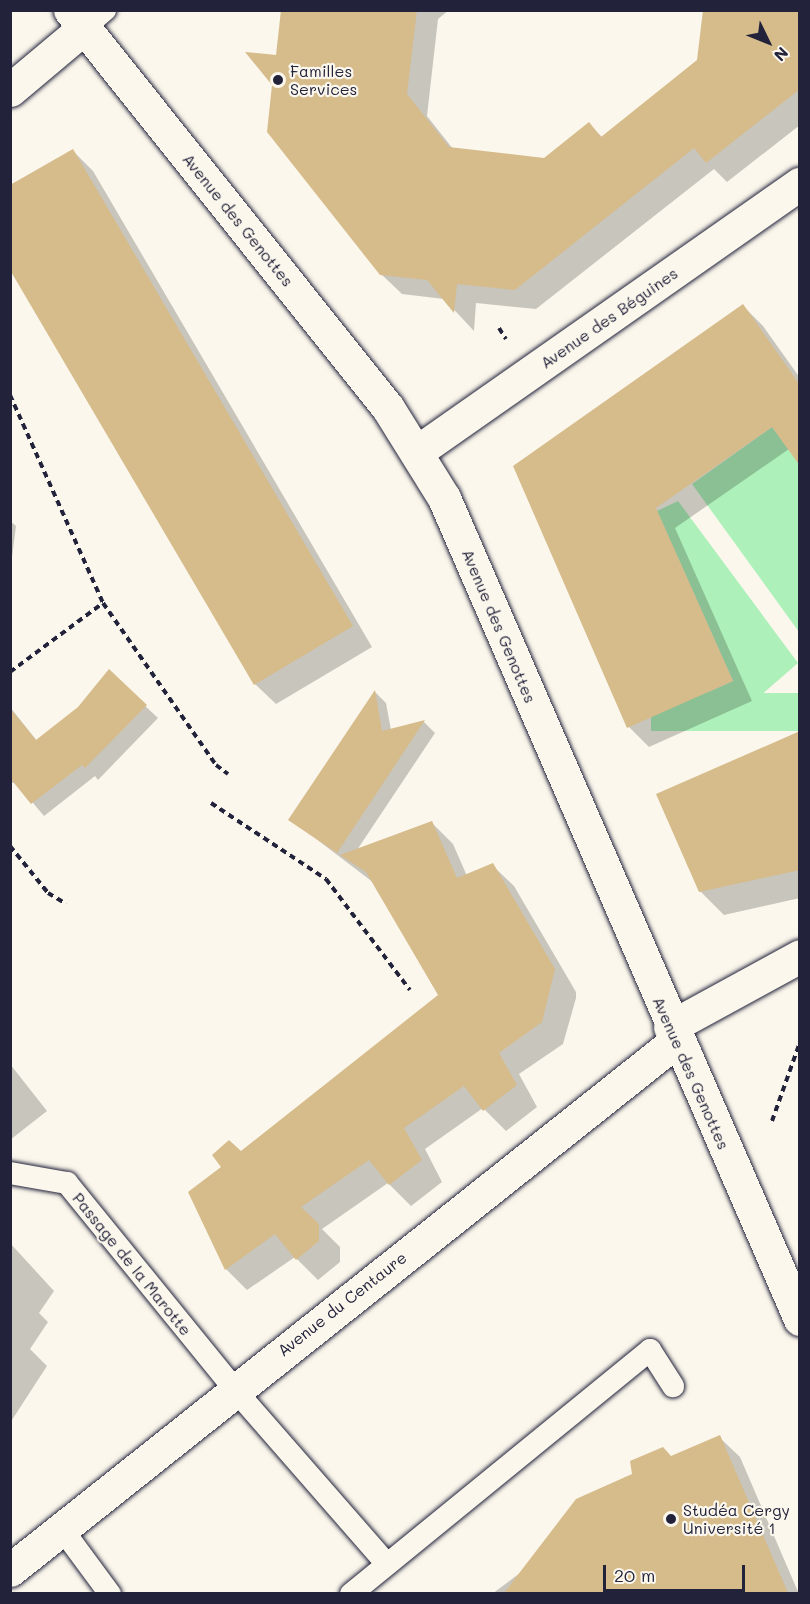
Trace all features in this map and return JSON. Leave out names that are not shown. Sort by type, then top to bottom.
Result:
[{"type":"street","points":[[10,90],[86,16]]},
{"type":"street","name":"Avenue des Genottes","points":[[86,16],[359,370],[418,451],[444,498],[673,1034],[800,1318]]},
{"type":"street","name":"Avenue des Béguines","points":[[418,451],[800,184]]},
{"type":"street","name":"Avenue du Centaure","points":[[10,1570],[673,1034],[800,956]]},
{"type":"lane","name":"Passage de la Marotte","points":[[10,1173],[67,1183],[235,1390],[387,1564]]},
{"type":"lane","points":[[351,1593],[650,1350],[673,1386]]},
{"type":"lane","points":[[62,1529],[110,1593]]},
{"type":"path","points":[[10,395],[104,603],[209,756],[228,774]]},
{"type":"path","points":[[10,672],[104,603]]},
{"type":"path","points":[[211,803],[326,879],[411,990]]},
{"type":"path","points":[[10,846],[48,892],[66,904]]},
{"type":"path","points":[[772,1121],[800,1042]]},
{"type":"green space","points":[[772,427],[799,463],[799,632],[692,484]]},
{"type":"green space","points":[[678,501],[798,663],[761,695],[739,705],[707,708],[686,702],[733,681],[657,511]]},
{"type":"green space","points":[[651,693],[799,693],[799,731],[651,731]]},
{"type":"building","points":[[281,10],[417,10],[407,94],[449,147],[544,158],[589,122],[601,137],[697,60],[703,10],[800,10],[800,89],[706,163],[694,148],[515,290],[457,284],[454,313],[427,280],[380,275],[267,132],[272,85],[245,52],[276,55]]},
{"type":"building","points":[[73,149],[353,626],[254,685],[10,270],[10,185]]},
{"type":"building","points":[[743,304],[800,385],[800,466],[772,427],[656,508],[733,681],[627,728],[513,466]]},
{"type":"building","points":[[109,669],[147,705],[85,768],[82,765],[31,804],[10,778],[10,708],[36,740],[78,707]]},
{"type":"building","points":[[375,690],[382,731],[425,720],[337,853],[288,820]]},
{"type":"building","points":[[800,731],[800,870],[699,892],[656,794]]},
{"type":"building","points":[[432,821],[457,878],[493,863],[555,969],[542,1022],[499,1053],[517,1085],[483,1111],[464,1086],[404,1128],[422,1160],[389,1185],[369,1160],[301,1207],[319,1224],[319,1241],[296,1260],[275,1234],[225,1270],[188,1192],[221,1167],[212,1155],[229,1140],[241,1151],[438,995],[366,872],[340,855]]},
{"type":"building","name":"Studéa Cergy Université 1","points":[[720,1435],[788,1593],[504,1593],[576,1499],[632,1474],[630,1461],[663,1447],[671,1456]]},
{"type":"place","name":"Familles Services","points":[[278,80]]},
{"type":"place","name":"Studéa Cergy Université 1","points":[[671,1519]]}]
